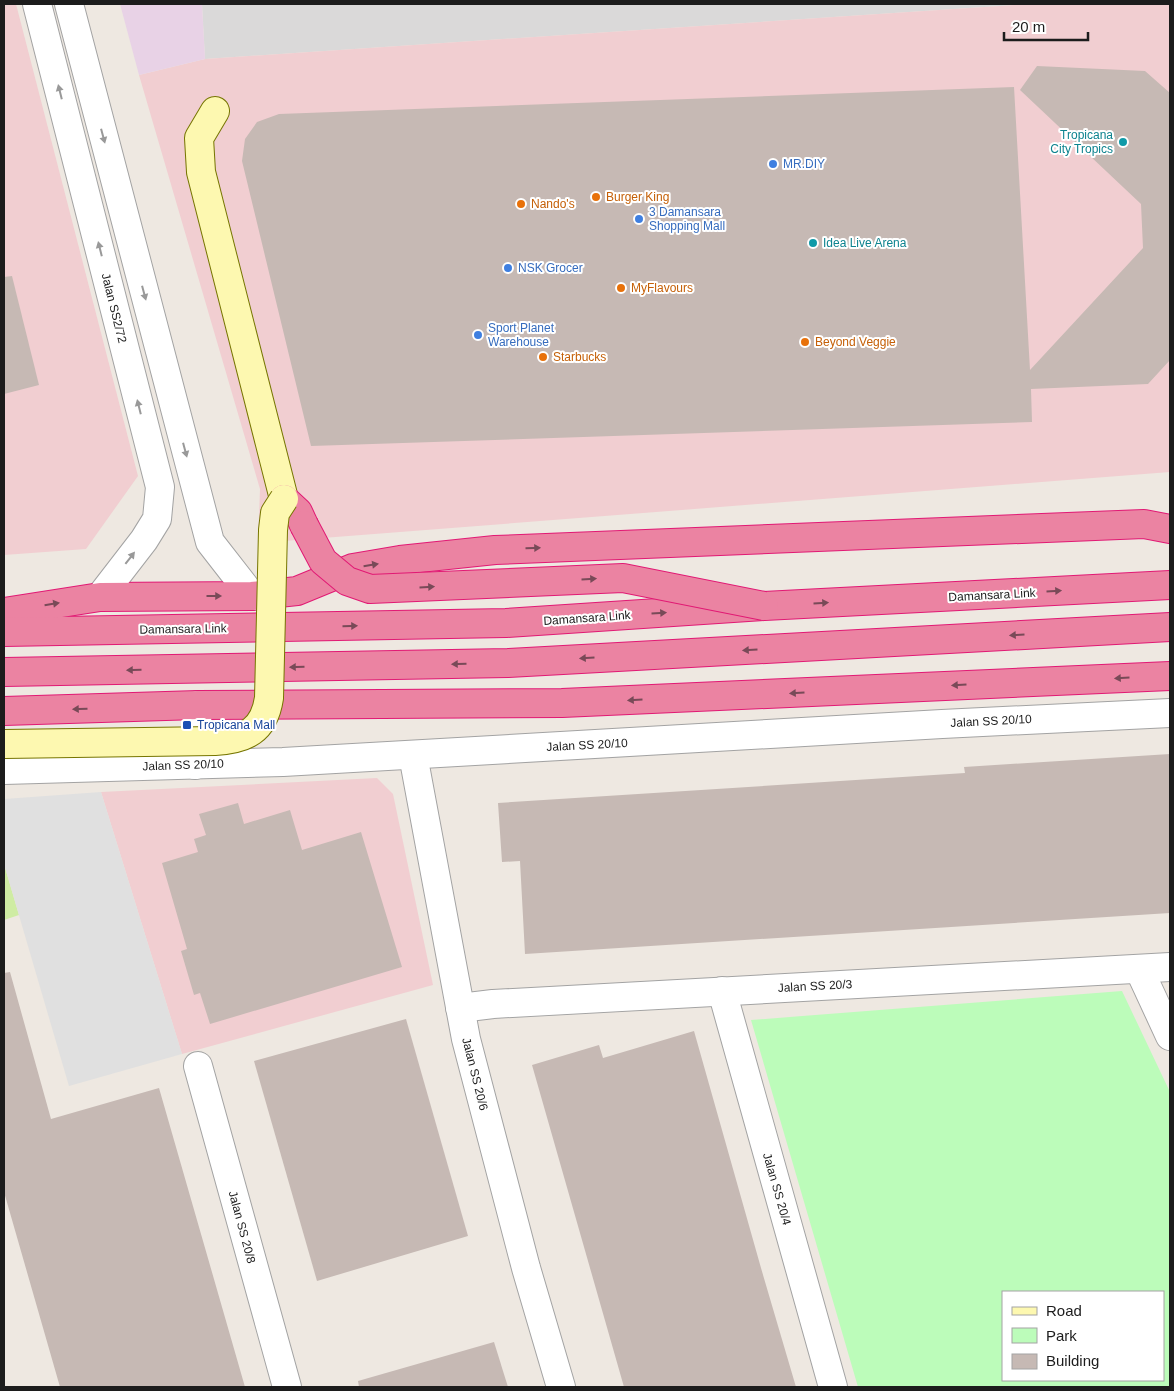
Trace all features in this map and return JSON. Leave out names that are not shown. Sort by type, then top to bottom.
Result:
[{"type":"highway","points":[[284,499],[298,512],[323,561],[346,581],[370,590],[623,578],[764,606]]},
{"type":"highway","points":[[1144,524],[1170,513]]},
{"type":"highway","points":[[4,612],[100,597],[252,596],[297,591],[353,568],[400,560],[494,550],[1144,524],[1170,530]]},
{"type":"highway","name":"Damansara Link","points":[[4,632],[506,623],[764,606],[1170,585]]},
{"type":"highway","points":[[4,672],[508,663],[1170,627]]},
{"type":"highway","points":[[4,711],[198,705],[562,703],[1170,676]]},
{"type":"street","name":"Jalan SS2/72","points":[[37,4],[160,487],[157,519],[144,540],[100,597]]},
{"type":"street","points":[[69,4],[210,542],[252,596]]},
{"type":"street","points":[[4,744],[215,742],[233,740],[248,735],[256,728],[268,709],[273,530],[275,513],[284,499],[201,172],[199,138],[215,111]]},
{"type":"street","points":[[195,765],[198,705]]},
{"type":"street","name":"Jalan SS 20/10","points":[[4,770],[282,762],[932,724],[1170,713]]},
{"type":"street","name":"Jalan SS 20/6","points":[[412,755],[466,1039],[526,1268],[561,1387]]},
{"type":"street","name":"Jalan SS 20/3","points":[[460,1008],[493,1004],[1170,967]]},
{"type":"street","points":[[1139,969],[1170,1036]]},
{"type":"street","name":"Jalan SS 20/4","points":[[722,991],[833,1387]]},
{"type":"street","name":"Jalan SS 20/8","points":[[198,1066],[287,1387]]},
{"type":"shaded area","points":[[4,4],[16,4],[138,476],[86,549],[4,555]]},
{"type":"shaded area","points":[[120,4],[202,4],[205,59],[139,75]]},
{"type":"shaded area","points":[[202,4],[1028,4],[205,59]]},
{"type":"shaded area","points":[[1028,4],[1170,4],[1170,472],[258,543],[260,489],[139,75],[205,59]]},
{"type":"shaded area","points":[[377,778],[393,794],[433,985],[182,1054],[101,792]]},
{"type":"shaded area","points":[[101,792],[182,1054],[69,1086],[4,864],[4,799]]},
{"type":"green space","points":[[4,864],[19,915],[4,920]]},
{"type":"green space","points":[[1122,991],[1170,1092],[1170,1387],[858,1387],[751,1020]]},
{"type":"building","name":"3 Damansara Shopping Mall","points":[[1037,66],[1145,71],[1170,93],[1170,360],[1148,384],[1031,389],[1032,422],[311,446],[242,161],[245,139],[257,122],[279,114],[1014,87],[1030,370],[1143,248],[1141,204],[1020,90]]},
{"type":"building","points":[[12,276],[39,385],[4,394],[4,277]]},
{"type":"building","points":[[1170,754],[1170,913],[525,954],[520,861],[502,862],[498,803],[965,773],[964,767]]},
{"type":"building","points":[[238,803],[244,824],[290,810],[302,850],[361,832],[402,967],[210,1024],[200,993],[194,995],[181,951],[187,949],[162,863],[198,852],[194,839],[206,835],[199,814]]},
{"type":"building","points":[[10,972],[51,1119],[159,1088],[245,1387],[60,1387],[4,1192],[4,973]]},
{"type":"building","points":[[406,1019],[468,1236],[317,1281],[254,1061]]},
{"type":"building","points":[[694,1031],[796,1387],[624,1387],[532,1065],[599,1045],[603,1058]]},
{"type":"building","points":[[494,1342],[508,1387],[359,1387],[358,1381]]},
{"type":"place","name":"Tropicana City Tropics","points":[[1123,142]]},
{"type":"place","name":"MR.DIY","points":[[773,164]]},
{"type":"place","name":"Burger King","points":[[596,197]]},
{"type":"place","name":"Nando's","points":[[521,204]]},
{"type":"place","name":"3 Damansara Shopping Mall","points":[[639,219]]},
{"type":"place","name":"Idea Live Arena","points":[[813,243]]},
{"type":"place","name":"NSK Grocer","points":[[508,268]]},
{"type":"place","name":"MyFlavours","points":[[621,288]]},
{"type":"place","name":"Sport Planet Warehouse","points":[[478,335]]},
{"type":"place","name":"Beyond Veggie","points":[[805,342]]},
{"type":"place","name":"Starbucks","points":[[543,357]]},
{"type":"place","name":"Tropicana Mall","points":[[187,725]]}]
